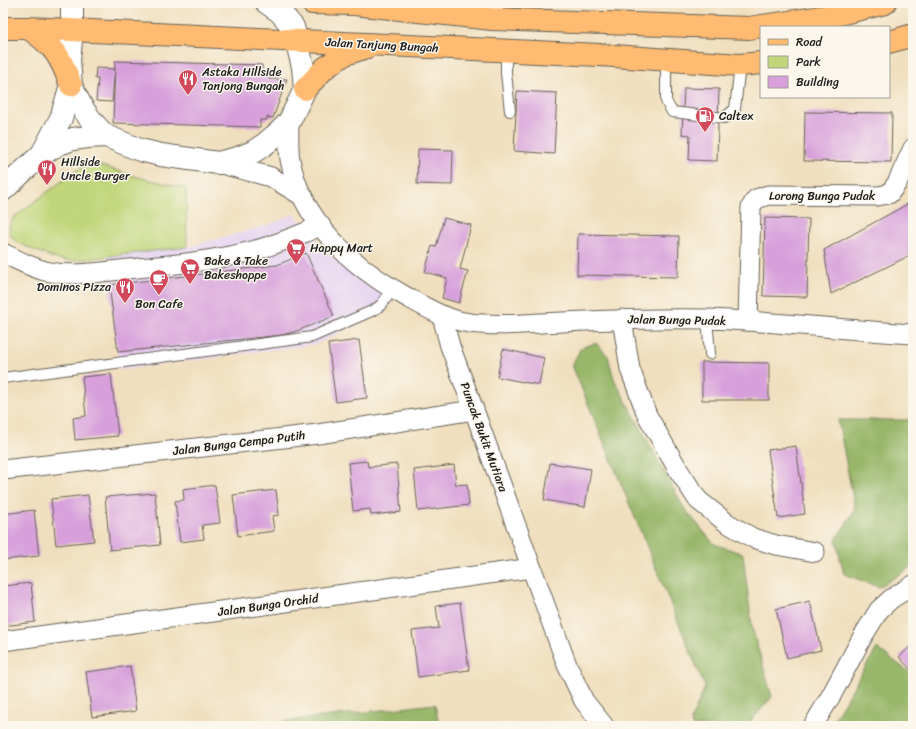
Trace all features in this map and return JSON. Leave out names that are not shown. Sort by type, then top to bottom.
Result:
[{"type":"main road","points":[[312,3],[493,11],[750,28],[760,26]]},
{"type":"main road","points":[[763,26],[835,15],[885,3]]},
{"type":"main road","name":"Jalan Tanjung Bungah","points":[[3,28],[374,44],[751,64]]},
{"type":"main road","points":[[28,28],[45,39],[55,51],[63,63],[71,84]]},
{"type":"main road","points":[[890,42],[913,35]]},
{"type":"main road","points":[[304,90],[325,68],[345,54],[374,44]]},
{"type":"street","points":[[72,3],[72,31],[69,60],[71,84],[77,101],[85,113],[106,136],[140,150],[161,155],[218,163],[271,177],[304,198]]},
{"type":"street","points":[[218,163],[238,158],[253,152],[278,133],[289,122],[304,90],[303,67],[293,27],[287,18],[267,3]]},
{"type":"street","points":[[42,154],[61,118],[71,84]]},
{"type":"street","points":[[289,122],[290,158],[294,173],[304,198],[330,239],[347,255],[393,290],[442,316]]},
{"type":"street","points":[[3,190],[42,154],[60,144],[73,139],[106,136]]},
{"type":"street","name":"Lorong Bunga Pudak","points":[[748,321],[751,207],[756,199],[768,195],[877,196],[889,194],[897,184],[913,148]]},
{"type":"street","points":[[3,253],[25,265],[45,271],[69,274],[93,273],[190,262],[251,252],[272,246],[321,226]]},
{"type":"street","name":"Jalan Bunga Pudak","points":[[442,316],[468,323],[495,324],[622,319],[707,319],[913,334]]},
{"type":"street","name":"Puncak Bukit Mutiara","points":[[442,316],[450,346],[567,665],[584,702],[604,726]]},
{"type":"street","points":[[622,319],[630,368],[647,414],[679,471],[698,500],[727,523],[753,538],[776,545],[815,552]]},
{"type":"street","name":"Jalan Bunga Cempa Putih","points":[[3,470],[318,434],[474,410]]},
{"type":"street","name":"Jalan Bunga Orchid","points":[[3,641],[532,568]]},
{"type":"street","points":[[813,726],[879,610],[891,599],[913,585]]},
{"type":"lane","points":[[506,51],[506,73],[510,111]]},
{"type":"lane","points":[[666,60],[666,100],[672,112],[724,118],[735,109],[751,64]]},
{"type":"lane","points":[[3,378],[312,337],[374,310],[381,305],[393,290]]},
{"type":"lane","points":[[707,319],[710,354]]},
{"type":"shaded area","points":[[294,214],[328,254],[393,300],[384,312],[316,344],[119,370],[107,256],[187,247],[266,226]]},
{"type":"green space","points":[[88,166],[102,166],[141,178],[186,188],[187,247],[69,261],[53,258],[16,242],[11,236],[9,227],[13,218],[77,170]]},
{"type":"green space","points":[[596,343],[608,356],[614,379],[684,508],[714,544],[743,554],[752,627],[772,697],[748,726],[692,726],[691,720],[705,687],[572,365],[581,348]]},
{"type":"green space","points":[[838,420],[913,420],[913,566],[879,587],[844,574],[836,540],[855,509]]},
{"type":"green space","points":[[877,648],[913,675],[913,726],[830,726]]},
{"type":"green space","points":[[435,704],[439,726],[282,726],[279,722]]},
{"type":"building","name":"Astaka Hillside Tanjong Bungah","points":[[115,61],[262,65],[262,72],[269,72],[269,79],[287,79],[273,118],[267,117],[267,120],[260,120],[260,127],[113,123]]},
{"type":"building","points":[[96,68],[115,69],[112,102],[96,101],[98,79],[95,79]]},
{"type":"building","points":[[684,88],[719,89],[717,161],[689,160],[690,135],[682,134]]},
{"type":"building","points":[[517,91],[557,93],[554,154],[514,151]]},
{"type":"building","points":[[805,112],[892,113],[891,162],[804,161]]},
{"type":"building","points":[[418,149],[453,150],[452,185],[417,184]]},
{"type":"building","points":[[913,201],[913,254],[831,294],[824,250]]},
{"type":"building","points":[[444,218],[471,225],[460,269],[468,271],[459,303],[442,298],[447,278],[425,272],[432,246],[436,247]]},
{"type":"building","points":[[765,218],[809,219],[807,297],[763,296]]},
{"type":"building","points":[[578,234],[679,236],[678,277],[577,275]]},
{"type":"building","points":[[306,253],[334,316],[297,331],[282,335],[118,352],[109,285],[277,265]]},
{"type":"building","points":[[359,340],[367,398],[336,402],[328,344]]},
{"type":"building","points":[[503,349],[544,358],[539,385],[497,377]]},
{"type":"building","points":[[702,362],[769,363],[769,400],[702,400]]},
{"type":"building","points":[[111,374],[118,436],[75,440],[73,418],[86,416],[82,377]]},
{"type":"building","points":[[796,446],[805,514],[778,518],[768,450]]},
{"type":"building","points":[[367,461],[368,467],[397,464],[401,512],[371,515],[370,509],[353,511],[348,463]]},
{"type":"building","points":[[550,463],[591,469],[585,507],[544,500]]},
{"type":"building","points":[[454,465],[456,485],[467,484],[469,505],[418,511],[414,470]]},
{"type":"building","points":[[215,485],[220,523],[202,525],[204,539],[180,542],[175,501],[184,500],[183,489]]},
{"type":"building","points":[[276,490],[279,515],[272,516],[274,531],[238,536],[233,495]]},
{"type":"building","points":[[155,493],[160,545],[110,550],[105,497]]},
{"type":"building","points":[[88,495],[94,541],[56,545],[51,499]]},
{"type":"building","points":[[34,510],[39,556],[3,560],[3,514]]},
{"type":"building","points":[[31,583],[35,622],[3,626],[3,586]]},
{"type":"building","points":[[810,601],[821,650],[787,658],[776,609]]},
{"type":"building","points":[[460,603],[469,670],[418,677],[412,631],[439,628],[436,606]]},
{"type":"building","points":[[913,644],[913,672],[899,657]]},
{"type":"building","points":[[130,666],[136,711],[92,717],[86,672]]},
{"type":"place","name":"Astaka Hillside Tanjong Bungah","points":[[188,96]]},
{"type":"place","name":"Caltex","points":[[705,133]]},
{"type":"place","name":"Hillside Uncle Burger","points":[[47,186]]},
{"type":"place","name":"Happy Mart","points":[[296,265]]},
{"type":"place","name":"Bake & Take Bakeshoppe","points":[[190,285]]},
{"type":"place","name":"Bon Cafe","points":[[159,296]]},
{"type":"place","name":"Dominos Pizza","points":[[125,304]]}]
